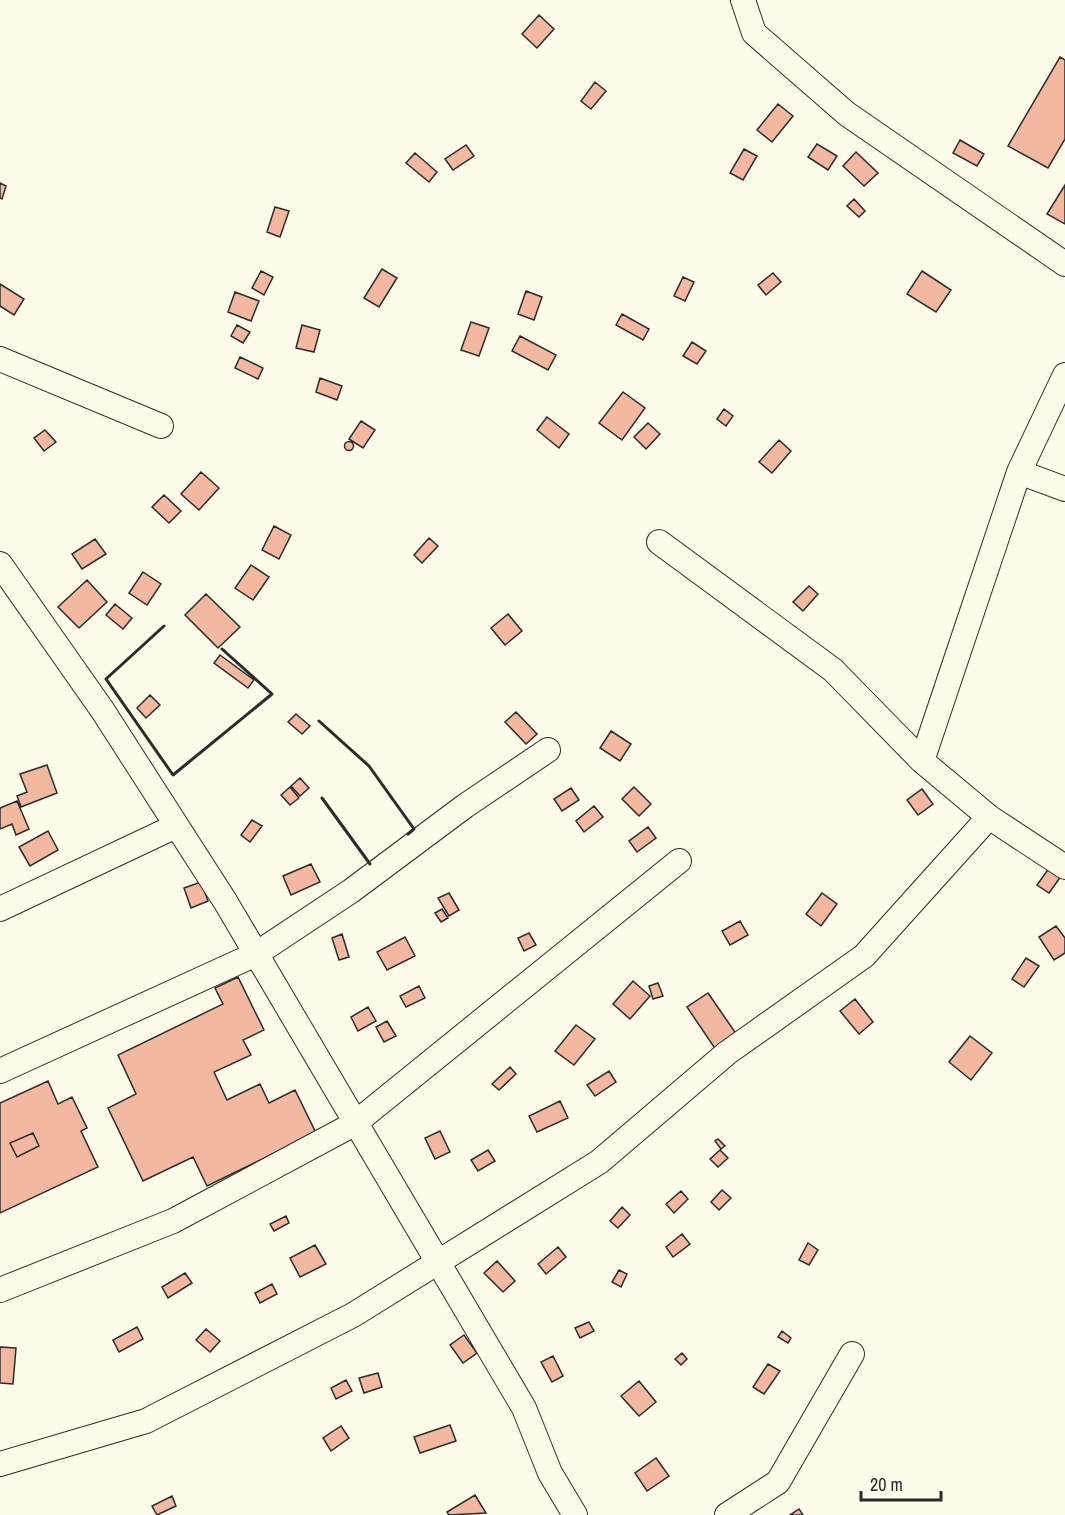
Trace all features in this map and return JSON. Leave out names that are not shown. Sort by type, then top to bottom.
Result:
[{"type":"street","points":[[743,0],[754,33],[847,114],[1065,264]]},
{"type":"street","points":[[0,359],[161,426]]},
{"type":"street","points":[[922,761],[1019,472],[1065,375]]},
{"type":"street","points":[[1019,472],[1065,489]]},
{"type":"street","points":[[659,542],[833,670],[922,761],[989,817],[1065,867]]},
{"type":"street","points":[[0,564],[103,711],[256,954],[354,1124],[440,1263],[524,1408],[550,1473],[575,1515]]},
{"type":"street","points":[[0,1071],[256,954],[351,891],[465,806],[548,750]]},
{"type":"street","points":[[0,1464],[146,1421],[353,1315],[599,1162],[727,1053],[864,956],[989,817]]},
{"type":"street","points":[[0,909],[176,826]]},
{"type":"street","points":[[0,1290],[173,1221],[354,1124],[679,861]]},
{"type":"street","points":[[727,1515],[778,1482],[852,1354]]},
{"type":"building","points":[[539,15],[554,29],[537,48],[522,34]]},
{"type":"building","points":[[1060,57],[1065,60],[1065,139],[1048,168],[1008,146]]},
{"type":"building","points":[[595,82],[606,91],[591,109],[581,101]]},
{"type":"building","points":[[778,104],[793,116],[772,142],[757,130]]},
{"type":"building","points":[[960,140],[984,154],[977,166],[953,153]]},
{"type":"building","points":[[817,144],[837,156],[828,170],[808,157]]},
{"type":"building","points":[[466,145],[474,156],[453,170],[445,159]]},
{"type":"building","points":[[744,149],[757,156],[743,180],[730,173]]},
{"type":"building","points":[[856,152],[878,173],[864,186],[843,166]]},
{"type":"building","points":[[415,153],[437,172],[429,182],[406,163]]},
{"type":"building","points":[[0,183],[6,186],[2,199],[0,198]]},
{"type":"building","points":[[1065,185],[1065,224],[1047,214]]},
{"type":"building","points":[[854,199],[865,211],[859,217],[847,206]]},
{"type":"building","points":[[275,207],[289,211],[280,237],[267,232]]},
{"type":"building","points":[[382,269],[397,278],[379,307],[364,298]]},
{"type":"building","points":[[261,271],[273,277],[264,295],[252,288]]},
{"type":"building","points":[[922,271],[951,290],[936,312],[907,294]]},
{"type":"building","points":[[773,273],[781,282],[766,295],[758,285]]},
{"type":"building","points":[[683,277],[694,282],[685,301],[674,296]]},
{"type":"building","points":[[0,284],[24,299],[14,315],[0,306]]},
{"type":"building","points":[[526,291],[542,297],[534,320],[518,314]]},
{"type":"building","points":[[235,292],[259,301],[251,321],[228,312]]},
{"type":"building","points":[[622,314],[649,329],[643,340],[616,325]]},
{"type":"building","points":[[471,322],[489,328],[479,356],[461,350]]},
{"type":"building","points":[[237,325],[250,332],[243,343],[231,336]]},
{"type":"building","points":[[302,325],[320,330],[314,352],[296,348]]},
{"type":"building","points":[[520,336],[556,355],[548,370],[512,351]]},
{"type":"building","points":[[692,342],[706,351],[697,364],[683,356]]},
{"type":"building","points":[[240,357],[263,368],[258,379],[235,368]]},
{"type":"building","points":[[320,378],[342,386],[337,400],[316,392]]},
{"type":"building","points":[[623,392],[645,408],[622,440],[599,423]]},
{"type":"building","points":[[724,409],[733,416],[726,426],[717,419]]},
{"type":"building","points":[[547,417],[569,434],[559,448],[537,430]]},
{"type":"building","points":[[361,421],[375,430],[363,448],[349,439]]},
{"type":"building","points":[[648,423],[660,434],[646,449],[634,437]]},
{"type":"building","points":[[45,430],[56,442],[44,451],[34,438]]},
{"type":"building","points":[[779,440],[791,451],[772,473],[759,462]]},
{"type":"building","points":[[349,442],[353,446],[349,450],[345,446]]},
{"type":"building","points":[[201,472],[219,488],[199,510],[181,494]]},
{"type":"building","points":[[164,495],[181,511],[169,523],[152,507]]},
{"type":"building","points":[[274,526],[291,535],[279,559],[262,550]]},
{"type":"building","points":[[429,538],[438,546],[422,563],[414,555]]},
{"type":"building","points":[[95,539],[106,554],[82,569],[72,554]]},
{"type":"building","points":[[251,565],[269,577],[253,600],[235,588]]},
{"type":"building","points":[[143,572],[161,584],[147,605],[129,593]]},
{"type":"building","points":[[87,580],[107,602],[79,628],[58,607]]},
{"type":"building","points":[[809,586],[818,594],[803,611],[793,602]]},
{"type":"building","points":[[206,594],[240,627],[218,648],[185,615]]},
{"type":"building","points":[[115,604],[132,618],[123,629],[106,615]]},
{"type":"building","points":[[508,614],[522,631],[505,645],[491,628]]},
{"type":"building","points":[[220,655],[254,680],[248,688],[214,663]]},
{"type":"building","points":[[150,695],[160,705],[146,718],[137,708]]},
{"type":"building","points":[[516,712],[537,734],[526,744],[505,722]]},
{"type":"building","points":[[296,714],[310,726],[302,734],[288,722]]},
{"type":"building","points":[[611,731],[631,744],[620,761],[600,748]]},
{"type":"building","points":[[47,765],[57,793],[21,807],[17,796],[27,792],[20,774]]},
{"type":"building","points":[[300,778],[309,788],[300,796],[291,786]]},
{"type":"building","points":[[290,787],[299,798],[290,805],[281,795]]},
{"type":"building","points":[[634,787],[651,804],[639,816],[622,799]]},
{"type":"building","points":[[571,788],[579,800],[562,811],[554,799]]},
{"type":"building","points":[[922,789],[933,804],[918,815],[907,800]]},
{"type":"building","points":[[17,801],[29,829],[16,835],[12,824],[0,829],[0,808]]},
{"type":"building","points":[[594,806],[603,817],[584,832],[576,821]]},
{"type":"building","points":[[252,820],[262,826],[250,842],[241,835]]},
{"type":"building","points":[[648,827],[656,838],[637,852],[629,841]]},
{"type":"building","points":[[48,831],[58,850],[30,866],[19,847]]},
{"type":"building","points":[[311,864],[320,882],[291,895],[283,876]]},
{"type":"building","points":[[1052,864],[1064,872],[1049,893],[1037,885]]},
{"type":"building","points":[[201,882],[208,901],[191,908],[184,888]]},
{"type":"building","points":[[449,893],[459,910],[449,916],[438,898]]},
{"type":"building","points":[[822,893],[837,904],[821,926],[806,914]]},
{"type":"building","points":[[442,909],[448,918],[441,922],[435,913]]},
{"type":"building","points":[[740,921],[748,935],[730,945],[722,931]]},
{"type":"building","points":[[1056,926],[1065,938],[1065,953],[1054,960],[1039,937]]},
{"type":"building","points":[[529,933],[536,945],[524,951],[518,938]]},
{"type":"building","points":[[342,934],[349,957],[339,960],[332,938]]},
{"type":"building","points":[[405,937],[415,956],[387,970],[377,952]]},
{"type":"building","points":[[1026,958],[1039,966],[1024,987],[1012,979]]},
{"type":"building","points":[[238,977],[264,1030],[243,1040],[251,1055],[214,1072],[227,1100],[260,1084],[269,1103],[295,1090],[316,1133],[207,1186],[193,1157],[143,1181],[108,1108],[136,1094],[118,1055],[223,1004],[215,988]]},
{"type":"building","points":[[633,981],[650,996],[630,1019],[613,1004]]},
{"type":"building","points":[[658,983],[663,996],[653,999],[649,986]]},
{"type":"building","points":[[419,986],[425,998],[406,1007],[400,996]]},
{"type":"building","points":[[708,993],[737,1035],[716,1050],[687,1007]]},
{"type":"building","points":[[855,999],[873,1022],[859,1034],[840,1011]]},
{"type":"building","points":[[368,1007],[376,1021],[358,1031],[351,1017]]},
{"type":"building","points":[[387,1021],[396,1036],[384,1042],[376,1027]]},
{"type":"building","points":[[576,1025],[595,1039],[574,1065],[555,1051]]},
{"type":"building","points":[[970,1036],[992,1053],[971,1080],[949,1062]]},
{"type":"building","points":[[510,1067],[516,1074],[499,1090],[492,1084]]},
{"type":"building","points":[[609,1071],[616,1082],[595,1096],[587,1085]]},
{"type":"building","points":[[48,1081],[58,1104],[72,1097],[87,1128],[81,1131],[98,1167],[0,1213],[0,1103]],"holes":[[[33,1133],[39,1146],[17,1157],[10,1143]]]},
{"type":"building","points":[[560,1101],[568,1118],[537,1132],[529,1116]]},
{"type":"building","points":[[440,1131],[450,1152],[435,1159],[425,1138]]},
{"type":"building","points":[[33,1133],[39,1146],[17,1157],[10,1143]]},
{"type":"building","points":[[718,1139],[725,1146],[721,1149],[715,1141]]},
{"type":"building","points":[[488,1150],[495,1161],[478,1171],[471,1160]]},
{"type":"building","points":[[720,1150],[728,1158],[718,1167],[710,1159]]},
{"type":"building","points":[[722,1190],[731,1198],[719,1210],[711,1202]]},
{"type":"building","points":[[681,1191],[688,1199],[674,1213],[666,1204]]},
{"type":"building","points":[[622,1207],[630,1215],[618,1228],[610,1221]]},
{"type":"building","points":[[286,1216],[289,1223],[274,1231],[270,1224]]},
{"type":"building","points":[[682,1234],[690,1244],[673,1257],[666,1247]]},
{"type":"building","points":[[808,1243],[818,1250],[809,1265],[799,1260]]},
{"type":"building","points":[[315,1245],[326,1264],[300,1277],[290,1258]]},
{"type":"building","points":[[558,1247],[566,1257],[546,1274],[538,1264]]},
{"type":"building","points":[[497,1261],[515,1281],[503,1292],[484,1273]]},
{"type":"building","points":[[619,1270],[627,1274],[621,1287],[612,1282]]},
{"type":"building","points":[[185,1273],[192,1283],[168,1298],[162,1287]]},
{"type":"building","points":[[272,1284],[277,1294],[260,1303],[255,1293]]},
{"type":"building","points":[[589,1322],[594,1331],[580,1338],[575,1328]]},
{"type":"building","points":[[137,1327],[143,1339],[119,1352],[113,1340]]},
{"type":"building","points":[[206,1329],[220,1341],[210,1352],[196,1340]]},
{"type":"building","points":[[782,1331],[791,1338],[788,1343],[778,1337]]},
{"type":"building","points":[[464,1335],[477,1353],[463,1363],[450,1345]]},
{"type":"building","points":[[0,1347],[16,1348],[13,1384],[0,1383]]},
{"type":"building","points":[[682,1353],[687,1359],[681,1365],[675,1359]]},
{"type":"building","points":[[553,1356],[563,1376],[552,1382],[541,1362]]},
{"type":"building","points":[[768,1364],[780,1371],[764,1394],[753,1387]]},
{"type":"building","points":[[378,1373],[382,1387],[364,1393],[359,1378]]},
{"type":"building","points":[[346,1380],[352,1391],[336,1399],[331,1388]]},
{"type":"building","points":[[639,1381],[656,1402],[639,1416],[621,1396]]},
{"type":"building","points":[[450,1425],[456,1441],[420,1453],[414,1437]]},
{"type":"building","points":[[341,1426],[349,1438],[331,1451],[323,1438]]},
{"type":"building","points":[[656,1458],[669,1476],[647,1491],[635,1473]]},
{"type":"building","points":[[475,1495],[486,1513],[449,1515],[447,1512]]},
{"type":"building","points":[[172,1496],[176,1506],[157,1515],[152,1506]]},
{"type":"building","points":[[799,1509],[803,1515],[790,1515]]},
{"type":"wall","points":[[164,626],[106,679],[173,775],[272,694],[222,649]]},
{"type":"wall","points":[[319,721],[369,766],[414,829],[408,834]]},
{"type":"wall","points":[[322,798],[370,864]]}]
